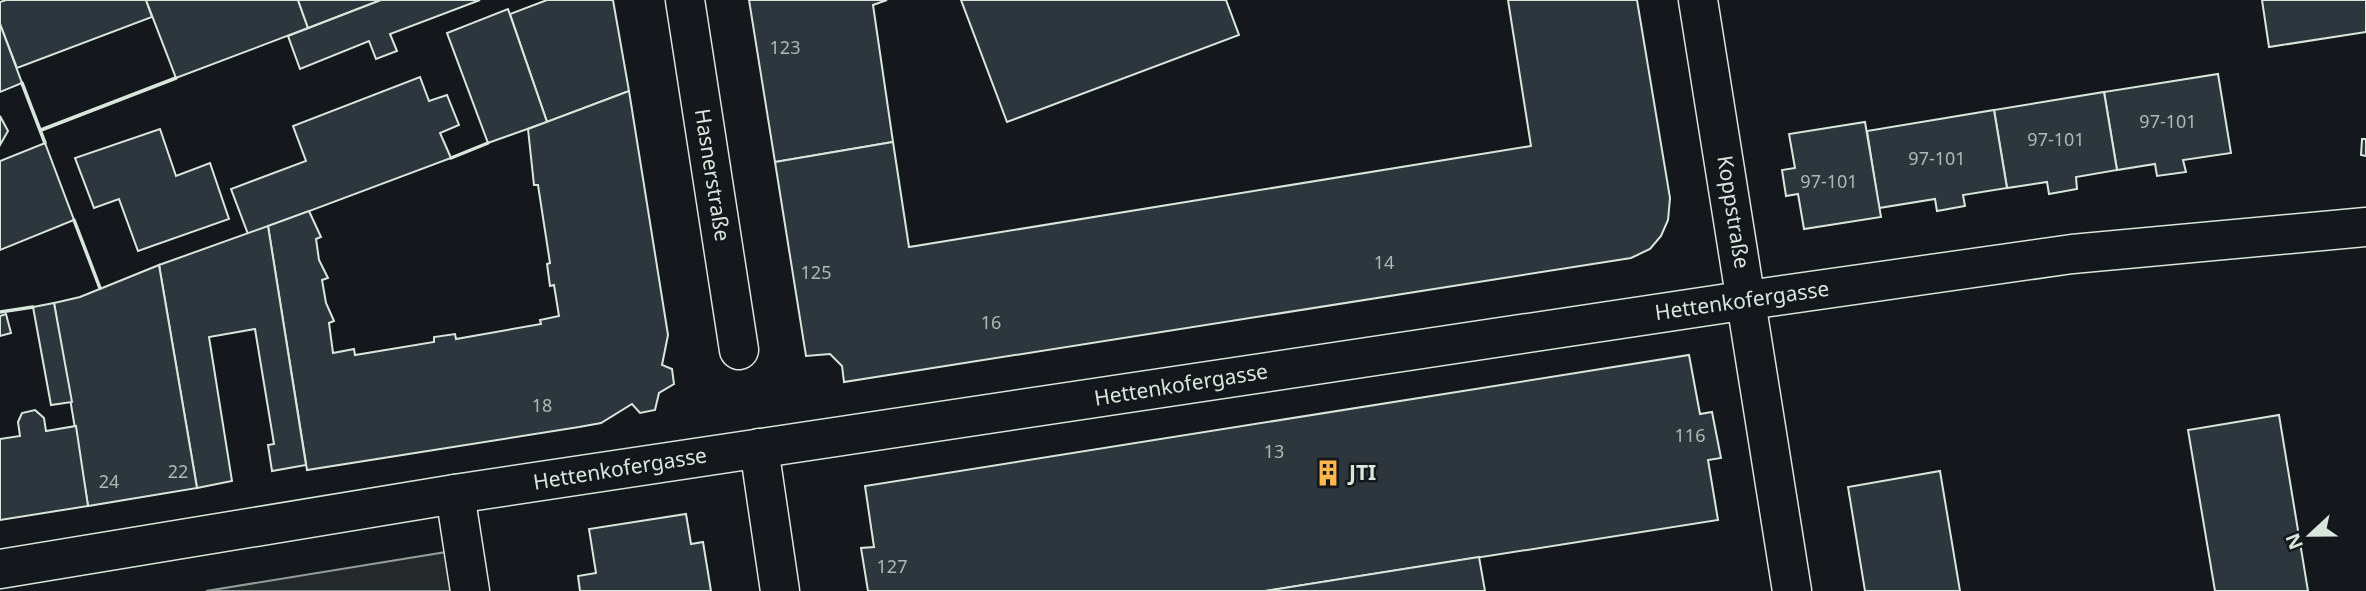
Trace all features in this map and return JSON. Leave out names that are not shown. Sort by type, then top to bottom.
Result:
[{"type":"street","name":"Hasnerstraße","points":[[685,0],[739,350]]},
{"type":"street","name":"Koppstraße","points":[[1698,0],[1748,300],[1792,591]]},
{"type":"street","name":"Hettenkofergasse","points":[[0,569],[455,494],[1748,300],[2072,254],[2366,228]]},
{"type":"street","points":[[759,448],[780,591]]},
{"type":"street","points":[[455,494],[470,591]]},
{"type":"shaded area","points":[[477,547],[484,591],[206,591]]},
{"type":"building","points":[[146,0],[152,17],[17,68],[0,24],[0,2]]},
{"type":"building","points":[[146,0],[298,0],[308,28],[176,78]]},
{"type":"building","points":[[298,0],[381,0],[308,28]]},
{"type":"building","points":[[381,0],[480,0],[390,34],[397,51],[376,59],[369,41],[300,69],[288,36]]},
{"type":"building","points":[[547,0],[613,0],[629,91],[547,122],[510,14]]},
{"type":"building","points":[[749,0],[887,0],[873,5],[893,142],[775,162]]},
{"type":"building","points":[[961,0],[1226,0],[1239,35],[1007,122]]},
{"type":"building","points":[[1508,0],[1637,0],[1670,198],[1668,220],[1661,236],[1650,249],[1631,258],[844,382],[842,366],[830,354],[806,356],[775,162],[893,142],[909,247],[1531,146]]},
{"type":"building","points":[[2262,0],[2366,0],[2366,32],[2269,47]]},
{"type":"building","points":[[508,9],[547,122],[488,143],[447,33]]},
{"type":"building","points":[[0,24],[22,83],[0,92]]},
{"type":"building","points":[[2218,74],[2231,153],[2183,160],[2186,172],[2157,176],[2155,164],[2117,170],[2104,92]]},
{"type":"building","points":[[420,77],[429,101],[447,95],[459,125],[440,133],[451,158],[248,234],[231,189],[306,161],[293,126]]},
{"type":"building","points":[[629,91],[668,335],[662,365],[672,369],[674,384],[659,393],[655,410],[640,413],[632,404],[601,423],[307,470],[268,226],[309,211],[321,237],[316,239],[319,260],[328,278],[322,280],[326,303],[334,321],[329,323],[333,353],[354,349],[355,355],[434,342],[434,337],[455,334],[456,339],[541,324],[540,320],[559,316],[554,285],[550,286],[547,264],[550,263],[538,185],[534,185],[528,129]]},
{"type":"building","points":[[2104,92],[2117,170],[2076,177],[2077,189],[2049,194],[2047,182],[2007,188],[1994,110]]},
{"type":"building","points":[[1994,110],[2007,188],[1963,195],[1965,206],[1937,211],[1935,199],[1879,208],[1867,131]]},
{"type":"building","points":[[0,116],[8,131],[0,145]]},
{"type":"building","points":[[1865,122],[1881,217],[1804,229],[1798,194],[1786,196],[1782,170],[1795,168],[1789,134]]},
{"type":"building","points":[[160,129],[176,176],[210,163],[229,219],[138,251],[119,199],[94,208],[75,158]]},
{"type":"building","points":[[2362,139],[2366,139],[2366,156],[2361,155]]},
{"type":"building","points":[[45,143],[74,220],[0,250],[0,161]]},
{"type":"building","points":[[268,226],[306,465],[272,471],[268,445],[274,444],[255,329],[209,337],[232,481],[197,488],[159,265]]},
{"type":"building","points":[[159,265],[197,488],[88,506],[54,303],[80,297]]},
{"type":"building","points":[[54,303],[72,402],[51,405],[33,307]]},
{"type":"building","points":[[6,314],[11,333],[0,336],[0,316]]},
{"type":"building","name":"JTI","points":[[1689,355],[1700,414],[1712,412],[1721,458],[1708,460],[1718,520],[1265,591],[868,591],[861,548],[874,547],[865,486]]},
{"type":"building","points":[[35,410],[44,418],[46,431],[76,426],[88,506],[0,520],[0,439],[20,436],[18,422],[22,413]]},
{"type":"building","points":[[2279,415],[2308,591],[2215,591],[2188,430]]},
{"type":"building","points":[[1940,471],[1960,591],[1865,591],[1848,487]]},
{"type":"building","points":[[686,514],[691,544],[703,542],[711,591],[580,591],[578,576],[596,573],[589,529]]},
{"type":"building","points":[[1479,557],[1485,591],[1265,591]]},
{"type":"wall","points":[[41,130],[176,78]]},
{"type":"wall","points":[[22,83],[45,143]]},
{"type":"wall","points":[[451,158],[488,143]]},
{"type":"wall","points":[[74,220],[100,288]]},
{"type":"wall","points":[[0,312],[33,307]]},
{"type":"place","name":"JTI","points":[[1328,473]]}]
